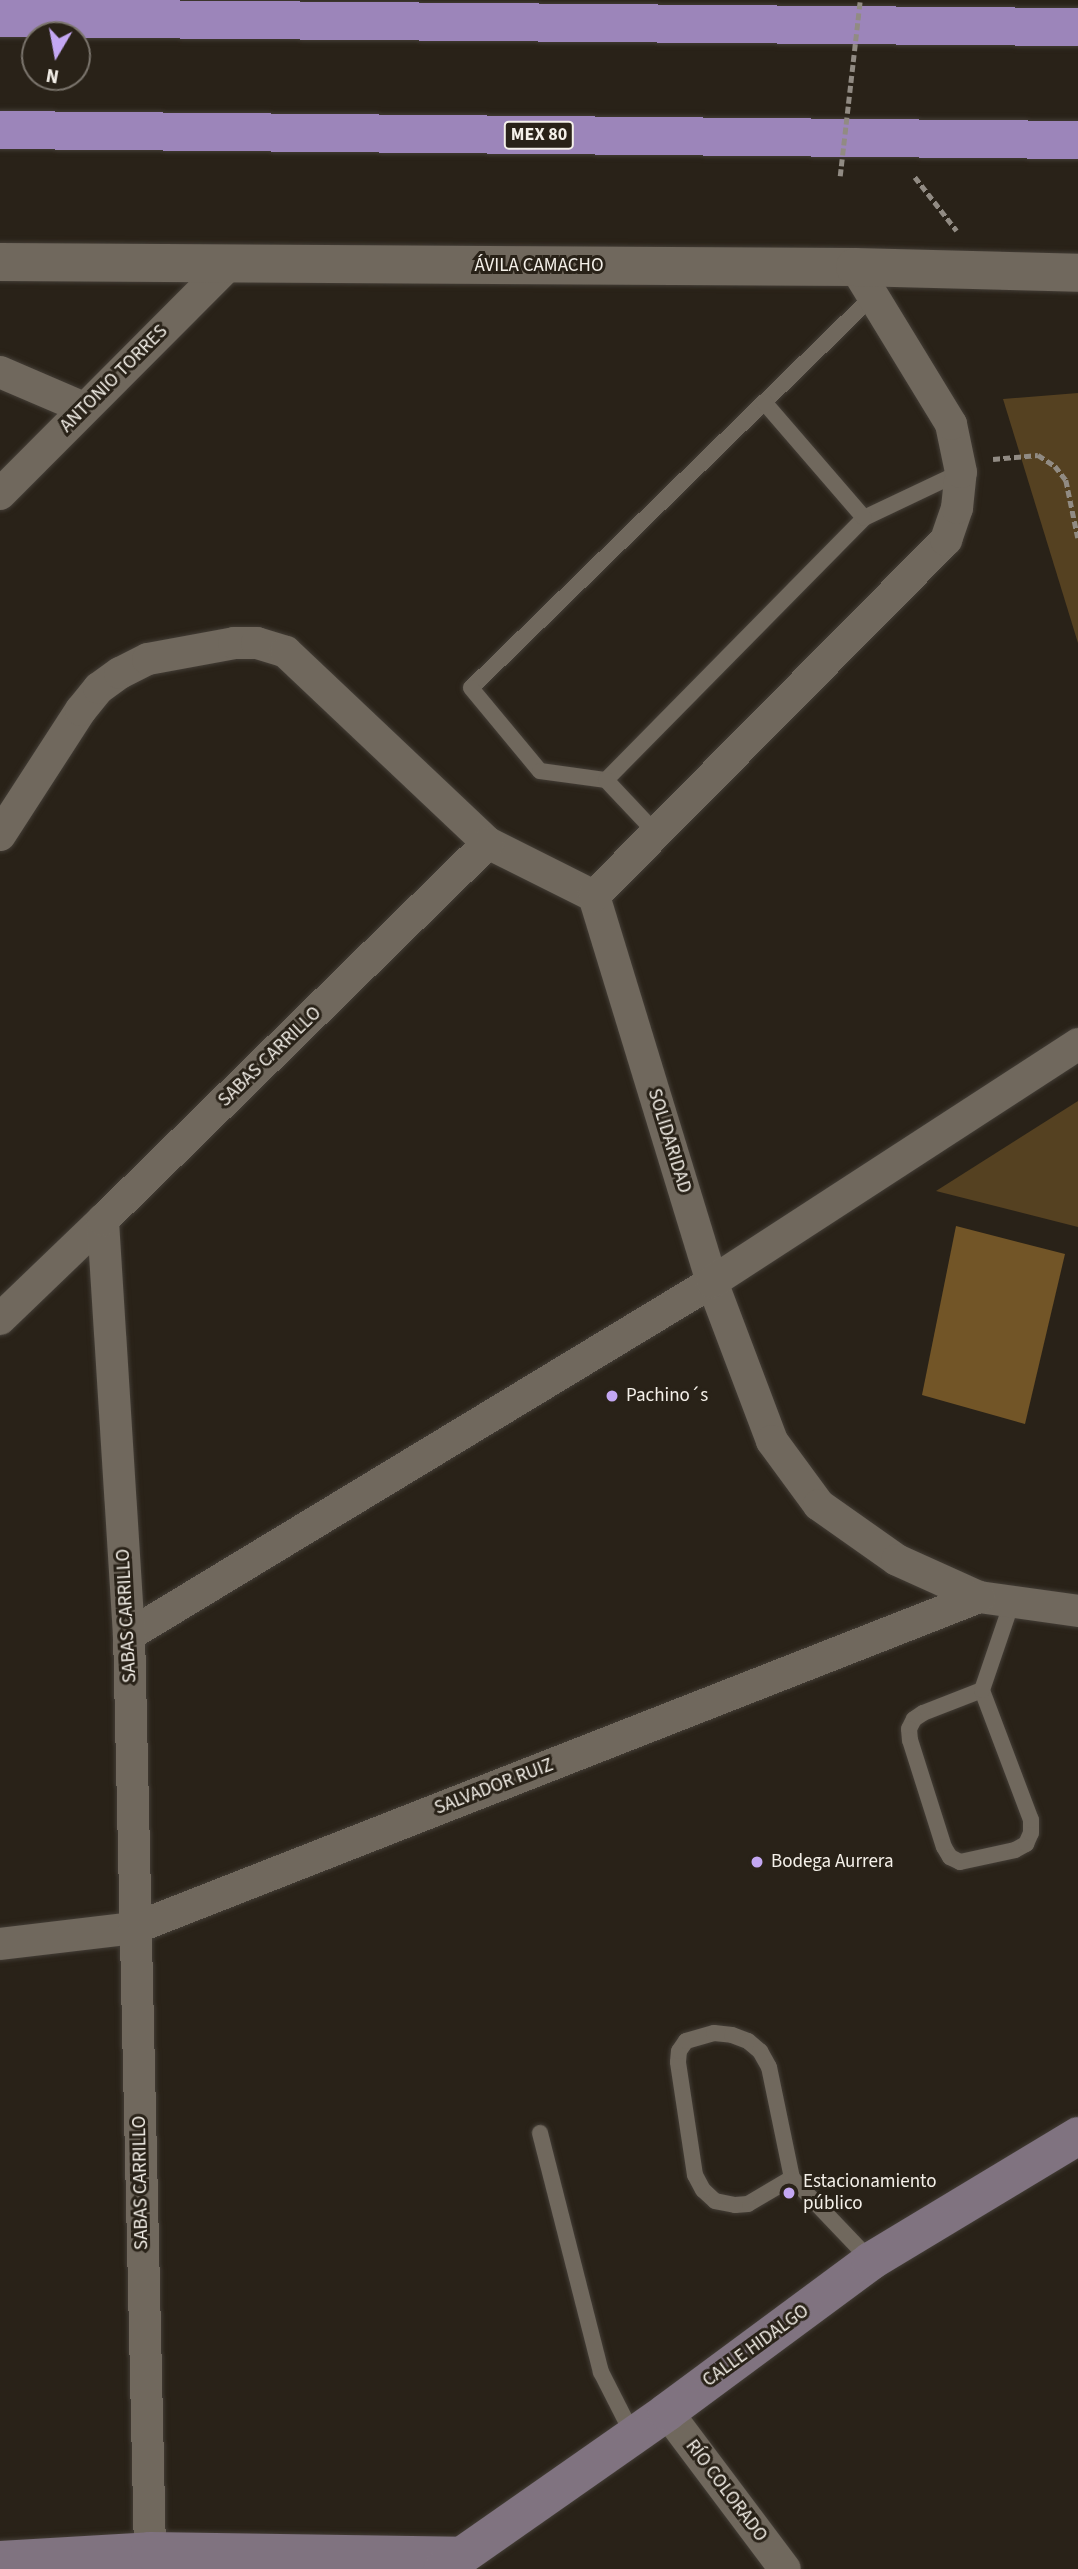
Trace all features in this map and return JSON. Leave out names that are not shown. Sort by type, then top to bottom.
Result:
[{"type":"highway","points":[[0,18],[1078,27]]},
{"type":"highway","name":"MEX 80","points":[[0,130],[1078,140]]},
{"type":"main road","name":"CALLE HIDALGO","points":[[452,2562],[667,2412],[871,2261],[1078,2136]]},
{"type":"main road","points":[[0,2560],[150,2551],[452,2562]]},
{"type":"street","name":"ÁVILA CAMACHO","points":[[0,262],[864,281],[987,271],[1078,273]]},
{"type":"street","name":"ANTONIO TORRES","points":[[0,494],[228,265]]},
{"type":"street","points":[[0,835],[80,710],[99,688],[148,659],[234,643],[257,643],[286,652],[488,843],[594,896],[946,540],[957,508],[961,472],[951,424],[864,281]]},
{"type":"street","points":[[0,372],[84,408]]},
{"type":"street","name":"SABAS CARRILLO","points":[[150,2551],[129,1635],[103,1220],[488,843]]},
{"type":"street","name":"SOLIDARIDAD","points":[[594,896],[712,1282],[772,1441],[819,1505],[897,1560],[979,1597],[1078,1611]]},
{"type":"street","points":[[129,1635],[712,1282],[1078,1044]]},
{"type":"street","points":[[0,1319],[103,1220]]},
{"type":"street","name":"SALVADOR RUIZ","points":[[0,1944],[135,1928],[979,1597]]},
{"type":"street","name":"RÍO COLORADO","points":[[667,2412],[785,2569]]},
{"type":"lane","points":[[656,833],[606,780],[540,771],[471,688],[764,402],[864,281]]},
{"type":"lane","points":[[764,402],[864,518]]},
{"type":"lane","points":[[606,780],[864,518],[961,472]]},
{"type":"lane","points":[[982,1690],[923,1713],[914,1719],[909,1729],[910,1740],[944,1847],[950,1857],[960,1862],[1015,1850],[1026,1844],[1031,1833],[1031,1820],[982,1690],[1012,1602]]},
{"type":"lane","points":[[792,2178],[748,2204],[735,2206],[715,2201],[703,2190],[695,2175],[678,2062],[679,2050],[686,2042],[714,2033],[732,2035],[748,2041],[760,2051],[769,2067],[792,2178],[871,2261]]},
{"type":"lane","points":[[540,2133],[601,2372],[633,2435]]},
{"type":"path","points":[[840,176],[860,0]]},
{"type":"path","points":[[912,173],[987,271]]},
{"type":"path","points":[[961,472],[1001,457],[1038,455],[1055,466],[1066,480],[1078,538]]},
{"type":"shaded area","points":[[1078,393],[1078,643],[1003,399]]},
{"type":"shaded area","points":[[1078,1101],[1078,1227],[936,1191]]},
{"type":"shaded area","points":[[956,1226],[1065,1254],[1025,1424],[922,1395]]},
{"type":"place","name":"Pachino´s","points":[[612,1396]]},
{"type":"place","name":"Bodega Aurrera","points":[[757,1862]]},
{"type":"place","name":"Estacionamiento público","points":[[789,2193]]}]
